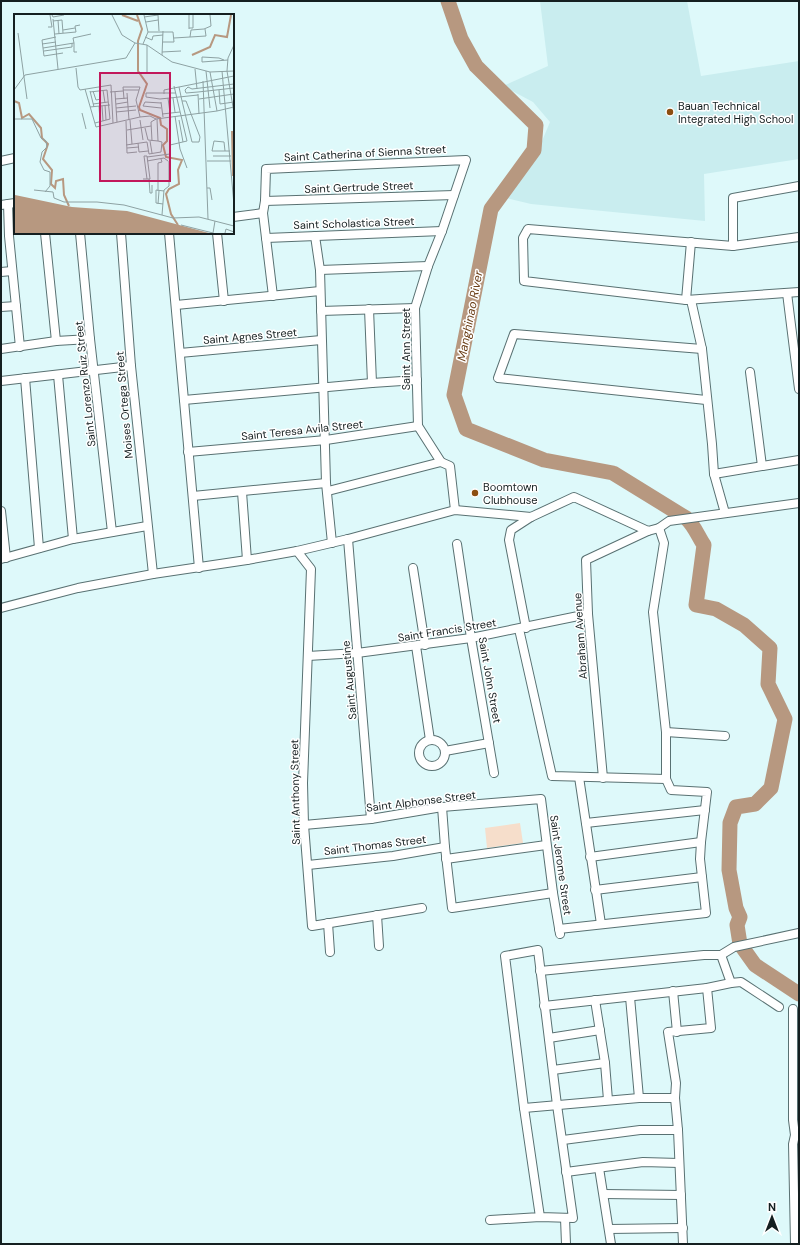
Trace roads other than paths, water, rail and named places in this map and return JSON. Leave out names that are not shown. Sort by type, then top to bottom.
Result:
[{"type":"street","points":[[1,161],[14,158]]},
{"type":"street","name":"Saint Catherina of Sienna Street","points":[[265,201],[266,169],[466,160]]},
{"type":"street","name":"Saint Ann Street","points":[[418,426],[415,308],[428,266],[442,231],[466,160]]},
{"type":"street","points":[[733,246],[733,198],[799,186]]},
{"type":"street","name":"Saint Gertrude Street","points":[[265,201],[454,195]]},
{"type":"street","points":[[265,201],[263,213],[273,296]]},
{"type":"street","points":[[8,204],[5,237],[12,271],[20,347]]},
{"type":"street","points":[[234,216],[263,213]]},
{"type":"street","points":[[799,237],[733,246],[528,229],[523,238],[524,281],[689,300],[799,292]]},
{"type":"street","name":"Saint Scholastica Street","points":[[266,238],[442,231]]},
{"type":"street","points":[[45,234],[56,341]]},
{"type":"street","name":"Saint Lorenzo Ruiz Street","points":[[80,234],[90,339],[112,532]]},
{"type":"street","name":"Moises Ortega Street","points":[[121,234],[131,366],[153,574]]},
{"type":"street","points":[[169,234],[199,568]]},
{"type":"street","points":[[217,234],[224,300]]},
{"type":"street","points":[[315,236],[320,270],[327,487],[332,543]]},
{"type":"street","points":[[691,242],[689,300],[702,349],[714,474],[725,513]]},
{"type":"street","points":[[320,270],[428,266]]},
{"type":"street","points":[[1,272],[12,271]]},
{"type":"street","points":[[176,305],[320,291]]},
{"type":"street","points":[[787,293],[799,389]]},
{"type":"street","points":[[1,307],[16,306]]},
{"type":"street","points":[[321,311],[415,308]]},
{"type":"street","points":[[369,310],[372,383]]},
{"type":"street","points":[[702,349],[514,334],[498,378],[706,400]]},
{"type":"street","points":[[1,349],[56,341],[90,339]]},
{"type":"street","name":"Saint Agnes Street","points":[[180,353],[322,340]]},
{"type":"street","points":[[1,381],[131,366]]},
{"type":"street","points":[[750,372],[762,466]]},
{"type":"street","points":[[58,375],[73,539]]},
{"type":"street","points":[[25,378],[39,548]]},
{"type":"street","points":[[184,400],[417,380]]},
{"type":"street","points":[[418,426],[441,462],[450,466],[455,510]]},
{"type":"street","name":"Saint Teresa Avila Street","points":[[188,452],[326,440],[418,426]]},
{"type":"street","points":[[714,474],[799,460]]},
{"type":"street","points":[[193,496],[327,487],[441,462]]},
{"type":"street","points":[[242,492],[247,560]]},
{"type":"street","points":[[666,779],[552,776],[522,628],[509,540],[511,530],[531,517],[574,496],[648,531],[659,528],[669,521],[799,503]]},
{"type":"street","points":[[1,608],[78,588],[153,574],[199,568],[296,551],[348,539],[455,510],[531,517]]},
{"type":"street","points":[[1,511],[3,559],[73,539],[147,526]]},
{"type":"street","points":[[579,777],[601,924],[706,913],[700,859],[707,792],[671,790],[666,779],[666,732],[653,612],[664,543],[659,528]]},
{"type":"street","name":"Abraham Avenue","points":[[604,778],[588,614],[586,560],[648,531]]},
{"type":"street","name":"Saint Augustine","points":[[348,539],[371,819]]},
{"type":"street","name":"Saint John Street","points":[[457,544],[494,773]]},
{"type":"street","name":"Saint Anthony Street","points":[[296,551],[311,569],[303,783],[304,825],[312,926],[422,908]]},
{"type":"street","points":[[413,568],[425,644]]},
{"type":"street","name":"Saint Francis Street","points":[[308,656],[358,653],[471,638],[588,614]]},
{"type":"street","points":[[416,646],[430,740]]},
{"type":"street","points":[[666,732],[725,736]]},
{"type":"street","points":[[430,740],[440,742],[445,751],[443,761],[434,767],[424,764],[418,755],[418,750],[421,745],[430,740]]},
{"type":"street","points":[[445,751],[489,744]]},
{"type":"street","name":"Saint Alphonse Street","points":[[304,825],[371,819],[442,807],[541,799]]},
{"type":"street","name":"Saint Jerome Street","points":[[541,799],[546,845],[560,932],[601,924]]},
{"type":"street","points":[[442,807],[452,908],[553,893]]},
{"type":"street","points":[[586,824],[705,810]]},
{"type":"street","points":[[590,857],[701,842]]},
{"type":"street","points":[[446,859],[546,845]]},
{"type":"street","name":"Saint Thomas Street","points":[[308,865],[393,856],[445,847]]},
{"type":"street","points":[[595,890],[702,877]]},
{"type":"street","points":[[377,915],[379,946]]},
{"type":"street","points":[[328,923],[330,952]]},
{"type":"street","points":[[540,971],[704,955],[721,955],[734,947],[799,933]]},
{"type":"street","points":[[490,1220],[540,1217],[573,1218],[544,1006],[538,950],[505,956],[524,1108],[540,1217]]},
{"type":"street","points":[[721,955],[732,983]]},
{"type":"street","points":[[544,1006],[707,988],[741,982],[779,1007]]},
{"type":"street","points":[[683,1244],[678,1130],[675,1098],[676,1083],[668,1032],[711,1028],[707,988]]},
{"type":"street","points":[[673,991],[677,1032]]},
{"type":"street","points":[[630,997],[639,1098]]},
{"type":"street","points":[[595,1000],[605,1064],[608,1100]]},
{"type":"street","points":[[793,1009],[797,1141],[793,1144],[796,1242]]},
{"type":"street","points":[[549,1038],[600,1030]]},
{"type":"street","points":[[553,1070],[605,1064]]},
{"type":"street","points":[[524,1108],[608,1100],[675,1098]]},
{"type":"street","points":[[563,1140],[640,1130],[678,1130]]},
{"type":"street","points":[[566,1172],[642,1162],[679,1163]]},
{"type":"street","points":[[599,1168],[611,1244]]},
{"type":"street","points":[[604,1194],[681,1195]]},
{"type":"street","points":[[565,1218],[566,1244]]},
{"type":"street","points":[[609,1229],[683,1228]]},
{"type":"waterway","name":"Manghinao River","points":[[448,1],[461,39],[476,66],[536,125],[534,150],[491,209],[454,395],[466,429],[544,460],[613,473],[686,518],[694,527],[704,545],[696,605],[716,609],[744,625],[770,648],[768,684],[785,719],[771,788],[755,804],[736,807],[730,823],[729,870],[736,908],[740,917],[737,925],[740,944],[755,965],[799,994]]},
{"type":"place","name":"Bauan Technical Integrated High School","points":[[670,112]]},
{"type":"place","name":"Boomtown Clubhouse","points":[[475,493]]}]
